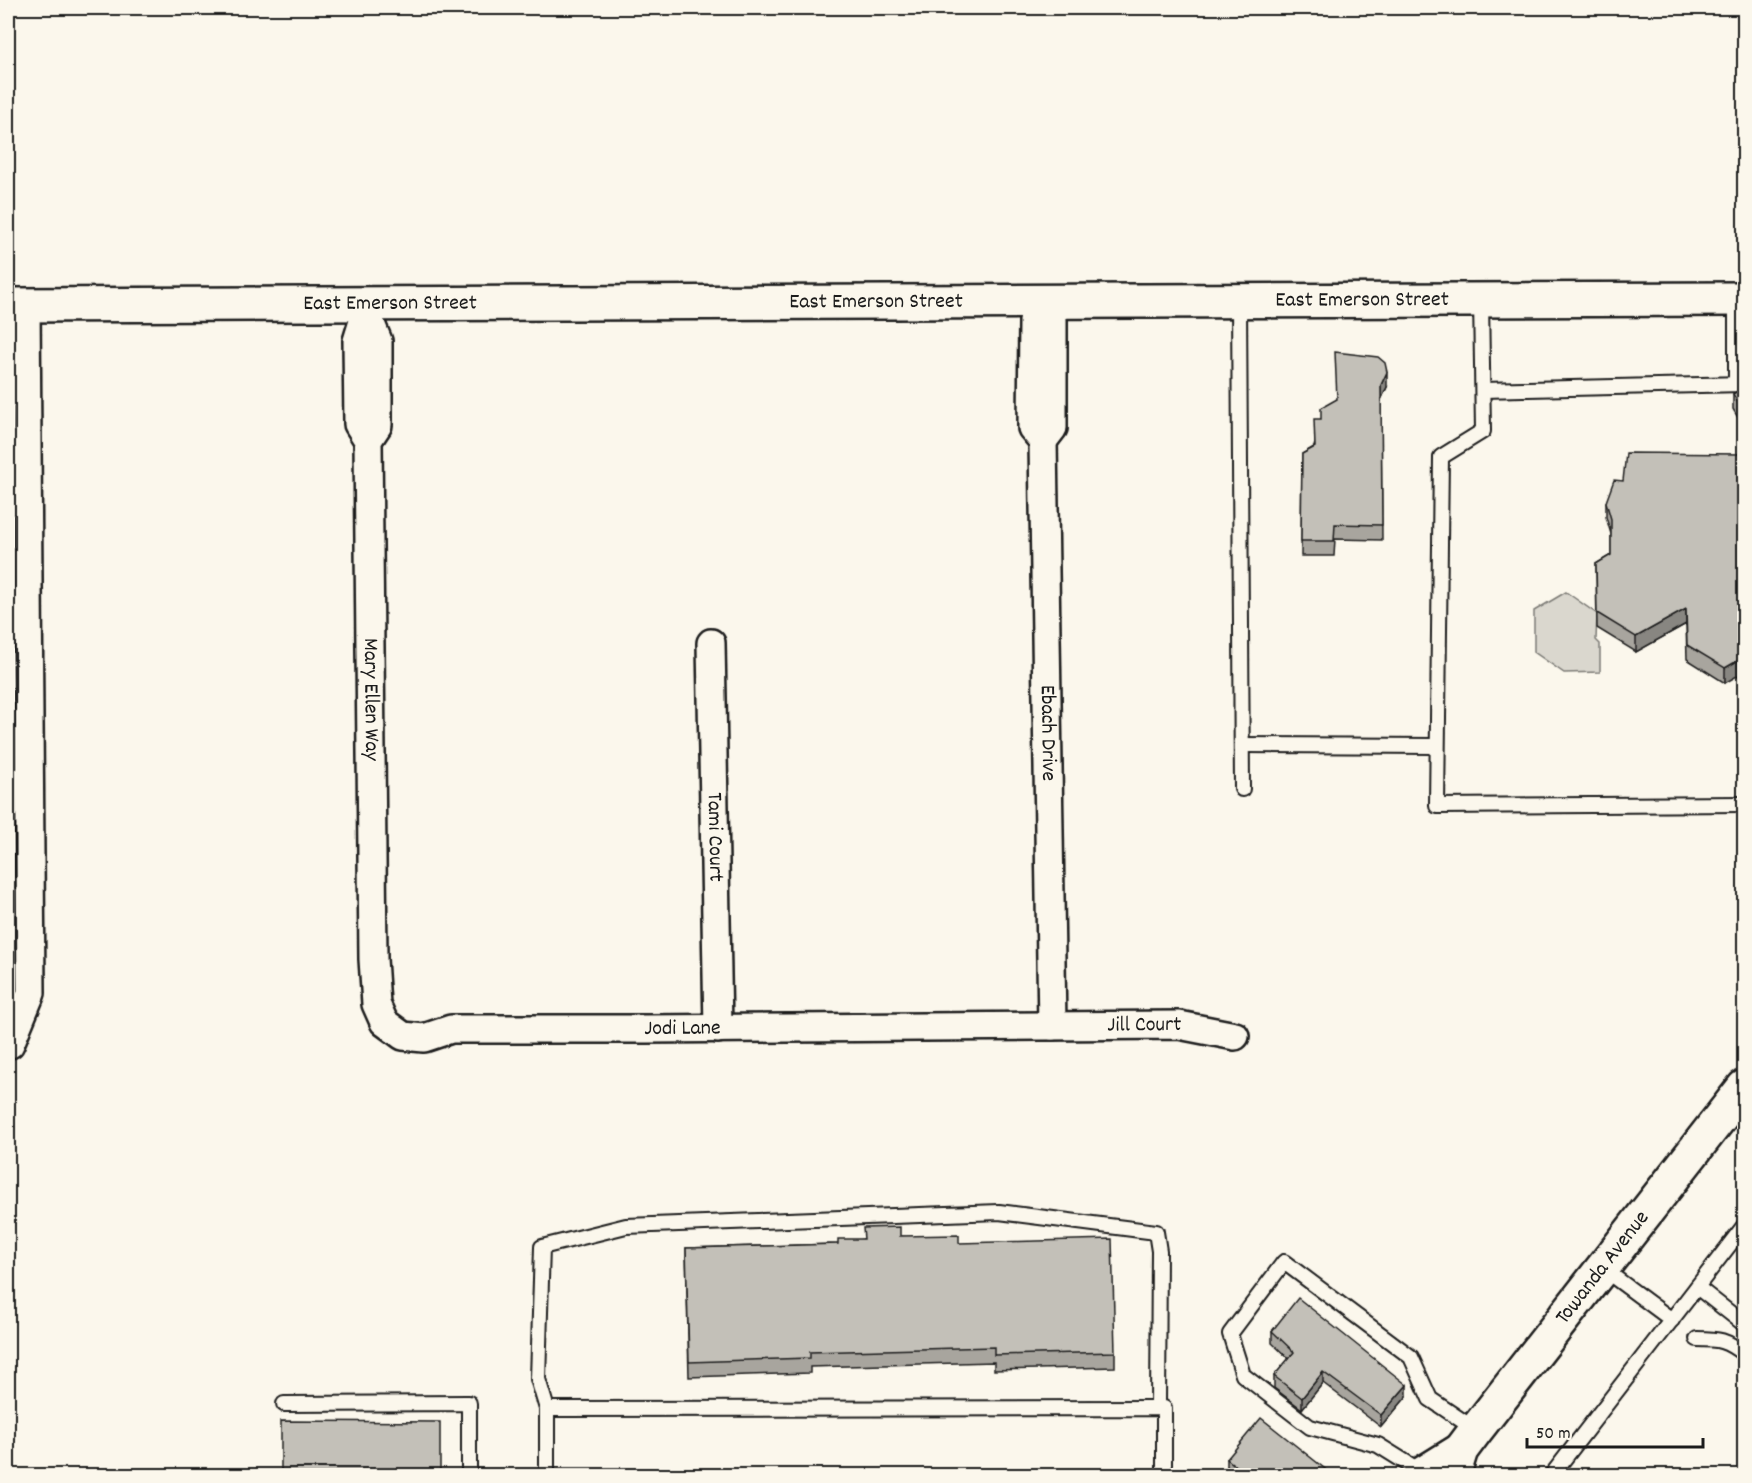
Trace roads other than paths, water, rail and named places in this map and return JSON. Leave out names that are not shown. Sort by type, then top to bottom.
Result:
[{"type":"main road","name":"East Emerson Street","points":[[17,305],[366,308],[1043,305],[1239,300],[1740,299]]},
{"type":"main road","name":"Towanda Avenue","points":[[1443,1463],[1602,1268],[1744,1087]]},
{"type":"street","points":[[10,1044],[31,993],[18,863],[17,305]]},
{"type":"street","name":"Ebach Drive","points":[[1043,305],[1033,321],[1032,428],[1043,441],[1052,1026]]},
{"type":"street","name":"Mary Ellen Way","points":[[366,308],[378,341],[378,425],[368,441],[373,958]]},
{"type":"street","name":"Tami Court","points":[[711,643],[718,1029]]},
{"type":"street","name":"Jodi Lane","points":[[373,958],[376,1004],[384,1022],[403,1036],[424,1038],[451,1029],[1052,1026]]},
{"type":"street","name":"Jill Court","points":[[1052,1026],[1179,1025],[1235,1036]]},
{"type":"lane","points":[[1481,299],[1483,431],[1441,457],[1437,806],[1744,804]]},
{"type":"lane","points":[[1483,390],[1740,384],[1740,299]]},
{"type":"lane","points":[[1239,300],[1242,789]]},
{"type":"lane","points":[[1242,745],[1436,746]]},
{"type":"lane","points":[[547,1476],[547,1409],[538,1379],[542,1247],[626,1226],[999,1212],[1156,1232],[1159,1251],[1158,1408]]},
{"type":"lane","points":[[1551,1476],[1744,1226]]},
{"type":"lane","points":[[1284,1262],[1411,1357],[1430,1398],[1443,1463],[1310,1427],[1243,1375],[1230,1334],[1284,1262]]},
{"type":"lane","points":[[1602,1268],[1672,1320]]},
{"type":"lane","points":[[1697,1287],[1744,1324]]},
{"type":"lane","points":[[1696,1339],[1718,1339],[1731,1343],[1744,1354]]},
{"type":"lane","points":[[284,1404],[469,1403],[470,1476]]},
{"type":"lane","points":[[547,1409],[1164,1408],[1164,1471],[1170,1476]]}]
